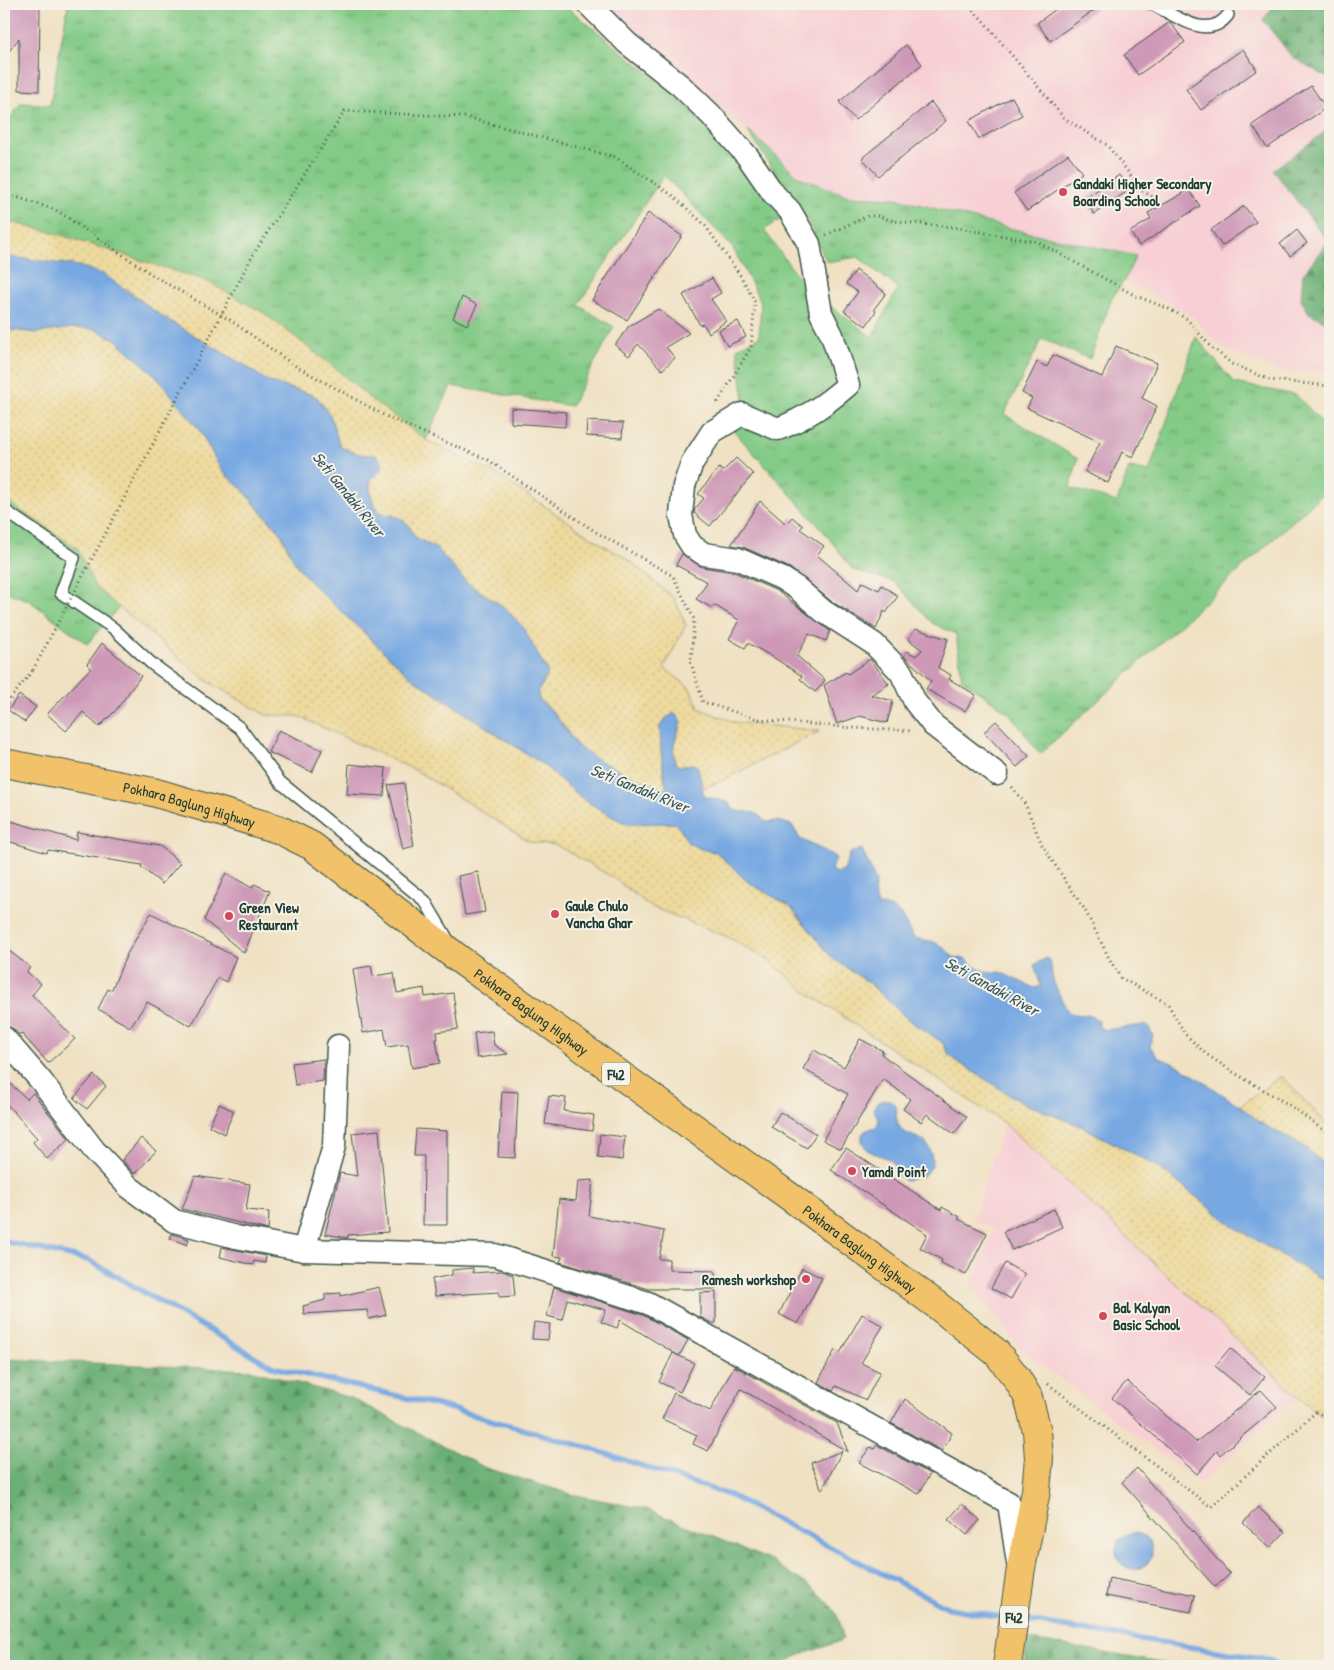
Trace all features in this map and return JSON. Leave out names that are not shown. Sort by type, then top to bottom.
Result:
[{"type":"highway","name":"Pokhara Baglung Highway","points":[[4,763],[153,792],[278,829],[312,846],[459,959],[793,1199],[938,1306],[997,1353],[1016,1377],[1028,1397],[1037,1431],[1039,1458],[1036,1491],[1021,1568]]},
{"type":"highway","name":"F42","points":[[1007,1666],[1021,1568]]},
{"type":"street","points":[[588,4],[627,43],[681,86],[710,114],[748,157],[773,193],[790,211],[809,244],[821,313],[832,335],[848,385],[824,406],[802,420],[778,429],[742,414],[712,432],[692,463],[684,486],[681,522],[692,546],[704,554],[738,559],[783,579],[798,589],[823,611],[874,644],[901,672],[916,702],[933,725],[997,774]]},
{"type":"street","points":[[4,1038],[42,1082],[94,1150],[129,1187],[174,1221],[236,1237],[304,1250],[495,1255],[648,1303],[1009,1503],[1019,1569],[1021,1568]]},
{"type":"street","points":[[304,1250],[334,1146],[338,1046]]},
{"type":"lane","points":[[1152,4],[1198,27],[1212,28],[1223,22],[1228,15]]},
{"type":"lane","points":[[4,510],[74,558],[61,593],[113,628],[152,664],[240,728],[280,782],[425,900],[459,959]]},
{"type":"path","points":[[965,4],[981,18],[1064,118],[1107,145],[1143,191],[1159,201]]},
{"type":"path","points":[[4,707],[33,670],[252,255],[346,111],[465,117],[615,157],[672,194],[704,224],[742,278],[755,302],[751,348],[718,402],[729,422]]},
{"type":"path","points":[[4,193],[56,210],[154,276],[230,320],[294,365],[390,418],[488,460],[596,532],[673,576],[694,619],[691,662],[703,702],[757,719],[853,728],[918,731]]},
{"type":"path","points":[[809,244],[868,216],[877,216],[894,221],[953,227],[1038,242],[1136,296],[1167,308],[1187,319],[1209,345],[1232,364],[1270,380],[1330,386]]},
{"type":"path","points":[[997,774],[1013,787],[1025,804],[1043,847],[1085,910],[1121,978],[1159,997],[1168,1004],[1185,1034],[1206,1054],[1291,1106],[1330,1135]]},
{"type":"path","points":[[1047,1383],[1211,1507],[1316,1412],[1330,1419]]},
{"type":"shaded area","name":"Gandaki Higher Secondary Boarding School","points":[[605,4],[1275,4],[1263,20],[1292,57],[1330,79],[1330,128],[1273,170],[1328,241],[1308,266],[1309,313],[1330,324],[1330,371],[1279,372],[1223,349],[1194,318],[1124,281],[1136,256],[1008,228],[895,198],[848,196],[799,177],[747,130],[696,93]]},
{"type":"shaded area","name":"Bal Kalyan Basic School","points":[[1004,1123],[1298,1397],[1200,1483],[1020,1349],[971,1283],[995,1229],[973,1221]]},
{"type":"green space","points":[[68,4],[563,4],[650,74],[711,128],[783,218],[764,230],[809,292],[835,372],[835,384],[779,423],[745,406],[737,348],[759,337],[761,302],[733,248],[664,175],[578,305],[614,327],[571,406],[451,386],[426,440],[372,400],[331,365],[264,313],[206,281],[51,232],[4,221],[4,128],[21,103],[50,105]]},
{"type":"green space","points":[[1275,4],[1330,4],[1330,79],[1292,57],[1263,20]]},
{"type":"green space","points":[[1330,128],[1330,324],[1309,313],[1301,299],[1303,274],[1328,241],[1273,170]]},
{"type":"green space","points":[[747,130],[799,177],[848,196],[895,198],[1008,228],[1136,256],[1124,281],[1112,298],[1090,359],[1042,339],[1004,414],[1078,459],[1070,488],[1117,502],[1129,468],[1149,472],[1196,337],[1234,383],[1296,395],[1330,431],[1330,487],[1040,754],[1010,714],[962,679],[956,634],[932,623],[895,582],[853,570],[825,533],[733,430],[745,420],[778,437],[858,386],[829,305],[872,337],[898,288],[858,257],[827,262],[808,222]]},
{"type":"green space","points":[[4,499],[77,548],[96,588],[119,607],[87,644],[30,601],[4,591]]},
{"type":"green space","points":[[4,1359],[251,1370],[351,1398],[486,1468],[571,1494],[646,1509],[772,1561],[818,1592],[827,1601],[835,1611],[843,1639],[795,1657],[781,1666],[4,1666]]},
{"type":"green space","points":[[1027,1639],[1173,1665],[1177,1666],[1025,1666]]},
{"type":"sand","points":[[4,221],[51,232],[206,281],[264,313],[331,365],[372,400],[426,440],[496,474],[614,552],[621,554],[674,598],[686,625],[664,668],[689,687],[700,709],[734,722],[820,731],[717,783],[701,788],[698,767],[694,764],[679,766],[675,763],[674,745],[681,727],[660,726],[663,774],[667,790],[632,777],[593,758],[577,745],[555,713],[539,700],[538,691],[547,678],[547,669],[523,627],[499,603],[465,581],[437,549],[415,537],[408,524],[392,515],[381,514],[372,498],[370,481],[382,469],[366,454],[362,455],[340,447],[330,415],[318,398],[311,394],[268,382],[244,365],[161,316],[127,289],[4,256]]},
{"type":"sand","points":[[72,328],[94,329],[115,339],[155,375],[199,429],[222,471],[242,489],[266,518],[278,529],[294,561],[309,581],[412,678],[542,764],[583,799],[611,816],[627,824],[674,823],[688,843],[701,849],[716,852],[748,882],[791,907],[832,958],[868,982],[911,1022],[943,1043],[949,1054],[958,1062],[1021,1102],[1083,1127],[1157,1166],[1233,1226],[1330,1284],[1330,1422],[1298,1397],[1004,1123],[809,994],[771,962],[728,937],[650,906],[612,877],[556,845],[530,842],[415,770],[298,716],[266,715],[207,681],[96,588],[77,548],[4,499],[4,329],[37,333]]},
{"type":"sand","points":[[1281,1076],[1330,1127],[1330,1169],[1303,1146],[1262,1124],[1240,1106]]},
{"type":"water","name":"Seti Gandaki River","points":[[4,256],[79,266],[105,275],[161,316],[269,382],[315,396],[330,415],[340,447],[362,455],[377,455],[382,463],[382,469],[370,481],[370,492],[375,507],[381,513],[400,518],[408,524],[415,537],[437,549],[469,585],[506,609],[523,627],[548,673],[538,691],[539,700],[552,711],[577,746],[598,760],[653,786],[667,790],[661,754],[660,726],[666,718],[675,713],[681,721],[673,747],[675,763],[679,766],[694,764],[698,767],[704,796],[728,802],[736,811],[756,813],[766,822],[777,821],[792,825],[800,839],[833,855],[836,859],[831,869],[834,873],[844,871],[850,853],[862,849],[876,882],[874,892],[878,906],[890,907],[900,914],[914,938],[936,943],[953,957],[966,959],[977,968],[989,973],[1000,972],[1034,988],[1041,986],[1034,965],[1046,958],[1050,961],[1053,980],[1069,1012],[1093,1017],[1098,1020],[1099,1027],[1105,1030],[1148,1026],[1153,1035],[1150,1046],[1158,1057],[1183,1068],[1240,1106],[1262,1124],[1303,1146],[1330,1169],[1330,1284],[1233,1226],[1157,1166],[1083,1127],[1021,1102],[958,1062],[949,1055],[943,1043],[911,1022],[868,982],[832,958],[791,907],[748,882],[716,852],[701,849],[688,843],[674,823],[627,824],[611,816],[583,799],[542,764],[412,678],[309,581],[294,561],[282,534],[242,489],[222,471],[199,429],[155,375],[115,339],[94,329],[72,328],[37,333],[4,329]]},
{"type":"water","points":[[890,1100],[894,1103],[897,1121],[902,1130],[924,1142],[929,1147],[932,1166],[923,1176],[905,1181],[899,1176],[891,1160],[867,1150],[862,1141],[862,1135],[865,1131],[877,1126],[879,1120],[873,1109],[877,1103]]},
{"type":"water","points":[[1134,1533],[1141,1534],[1147,1538],[1151,1544],[1151,1558],[1147,1564],[1141,1568],[1134,1569],[1127,1568],[1121,1564],[1117,1558],[1116,1551],[1117,1544],[1121,1538],[1127,1534]]},
{"type":"building","points":[[4,4],[40,4],[39,91],[19,90],[19,38],[4,58]]},
{"type":"building","points":[[1063,4],[1103,4],[1050,41],[1037,23]]},
{"type":"building","points":[[1170,22],[1185,42],[1138,75],[1124,55]]},
{"type":"building","points":[[906,45],[922,64],[855,120],[839,102]]},
{"type":"building","points":[[1243,49],[1257,70],[1201,110],[1186,89]]},
{"type":"building","points":[[1311,86],[1326,108],[1267,148],[1252,125]]},
{"type":"building","points":[[1012,97],[1022,115],[979,139],[969,121]]},
{"type":"building","points":[[931,102],[946,121],[878,176],[862,158]]},
{"type":"building","points":[[1068,154],[1082,173],[1027,211],[1014,193]]},
{"type":"building","points":[[1119,175],[1129,190],[1094,214],[1084,199]]},
{"type":"building","points":[[1189,190],[1200,206],[1139,246],[1130,232],[1151,219],[1148,213]]},
{"type":"building","points":[[1244,206],[1256,222],[1222,246],[1211,230]]},
{"type":"building","points":[[648,213],[682,236],[627,320],[592,300]]},
{"type":"building","points":[[1297,230],[1307,243],[1290,256],[1280,244]]},
{"type":"building","points":[[856,270],[886,293],[874,309],[876,311],[866,326],[844,311],[858,292],[846,284]]},
{"type":"building","points":[[712,278],[721,293],[711,299],[726,321],[709,333],[703,324],[700,325],[683,295]]},
{"type":"building","points":[[462,297],[477,305],[467,325],[453,318]]},
{"type":"building","points":[[658,309],[689,333],[666,347],[675,358],[662,370],[638,344],[629,356],[615,345],[629,326]]},
{"type":"building","points":[[738,321],[746,337],[727,346],[719,330]]},
{"type":"building","points":[[1116,346],[1157,363],[1142,398],[1157,406],[1133,457],[1122,452],[1108,483],[1085,472],[1100,442],[1027,408],[1032,398],[1022,393],[1037,362],[1047,367],[1053,355],[1102,377]]},
{"type":"building","points":[[511,408],[566,412],[565,427],[511,423]]},
{"type":"building","points":[[587,421],[623,423],[622,438],[586,436]]},
{"type":"building","points":[[736,458],[753,474],[710,526],[694,513],[704,498],[698,494],[719,468],[723,471]]},
{"type":"building","points":[[760,501],[786,524],[792,517],[803,526],[800,529],[824,546],[817,555],[858,590],[862,582],[879,590],[882,585],[898,596],[886,613],[884,611],[876,629],[831,601],[790,568],[743,547],[731,545]]},
{"type":"building","points":[[682,554],[702,567],[734,572],[777,591],[830,631],[826,641],[809,634],[797,656],[825,680],[815,692],[800,679],[802,676],[776,659],[748,643],[745,648],[729,639],[739,620],[714,605],[712,608],[696,599],[707,582],[676,565]]},
{"type":"building","points":[[916,629],[948,639],[938,668],[951,675],[949,679],[976,695],[965,711],[926,689],[931,681],[904,656],[907,651],[916,656],[922,650],[908,639]]},
{"type":"building","points":[[102,643],[141,676],[116,710],[99,727],[83,712],[66,731],[47,714],[91,668],[87,664]]},
{"type":"building","points":[[870,659],[889,684],[871,695],[893,701],[887,723],[860,716],[837,724],[824,685],[846,672],[848,674]]},
{"type":"building","points":[[19,695],[36,707],[25,722],[8,710]]},
{"type":"building","points":[[996,721],[1029,756],[1017,767],[984,732]]},
{"type":"building","points":[[279,730],[322,750],[312,772],[268,752]]},
{"type":"building","points":[[349,764],[386,768],[384,796],[347,794]]},
{"type":"building","points":[[404,783],[414,846],[403,849],[388,785]]},
{"type":"building","points":[[4,819],[76,840],[77,832],[160,846],[180,863],[162,884],[141,867],[142,865],[48,850],[47,853],[4,840]]},
{"type":"building","points":[[478,872],[485,912],[465,915],[458,876]]},
{"type":"building","points":[[226,873],[252,888],[254,884],[270,891],[244,953],[204,920]]},
{"type":"building","points":[[151,913],[236,957],[226,982],[218,978],[191,1026],[147,1002],[130,1027],[98,1009],[108,989],[111,991],[127,954]]},
{"type":"building","points":[[4,947],[30,967],[27,972],[41,984],[32,995],[75,1039],[48,1063],[21,1033],[19,1035],[14,1029],[4,1025]]},
{"type":"building","points":[[371,966],[373,976],[394,973],[397,993],[424,988],[425,997],[453,993],[458,1029],[437,1032],[438,1039],[436,1039],[440,1063],[412,1068],[408,1044],[387,1047],[384,1029],[363,1033],[353,969]]},
{"type":"building","points":[[492,1031],[494,1045],[508,1054],[477,1058],[474,1033]]},
{"type":"building","points":[[860,1039],[883,1051],[881,1054],[967,1117],[954,1134],[927,1114],[921,1122],[903,1109],[910,1099],[883,1079],[841,1149],[823,1140],[848,1094],[803,1069],[814,1050],[844,1067]]},
{"type":"building","points":[[324,1059],[323,1081],[295,1085],[292,1063]]},
{"type":"building","points":[[94,1075],[106,1086],[87,1109],[74,1098]]},
{"type":"building","points":[[4,1078],[27,1099],[33,1093],[69,1139],[47,1159],[33,1142],[37,1138],[4,1101]]},
{"type":"building","points":[[502,1091],[518,1092],[515,1158],[498,1157]]},
{"type":"building","points":[[549,1096],[566,1098],[564,1111],[594,1115],[592,1131],[545,1124]]},
{"type":"building","points":[[219,1104],[234,1111],[224,1134],[209,1126]]},
{"type":"building","points":[[780,1112],[816,1134],[807,1148],[771,1127]]},
{"type":"building","points":[[416,1129],[447,1131],[447,1225],[423,1225],[424,1156],[414,1156]]},
{"type":"building","points":[[379,1130],[388,1232],[348,1235],[348,1238],[325,1234],[340,1173],[357,1176],[352,1133]]},
{"type":"building","points":[[600,1134],[625,1137],[622,1160],[598,1157]]},
{"type":"building","points":[[141,1138],[156,1151],[135,1174],[122,1160]]},
{"type":"building","points":[[846,1148],[941,1210],[942,1207],[960,1217],[958,1219],[987,1233],[966,1275],[941,1263],[942,1260],[920,1248],[927,1234],[831,1170]]},
{"type":"building","points":[[195,1176],[250,1184],[246,1210],[269,1212],[268,1230],[182,1209]]},
{"type":"building","points":[[593,1180],[589,1216],[664,1231],[659,1259],[669,1259],[669,1270],[715,1271],[715,1289],[649,1289],[560,1262],[562,1257],[553,1256],[559,1199],[576,1201],[578,1181]]},
{"type":"building","points":[[1054,1209],[1062,1227],[1012,1250],[1003,1232]]},
{"type":"building","points":[[172,1234],[189,1239],[187,1245],[170,1238]]},
{"type":"building","points":[[222,1247],[266,1256],[265,1263],[254,1261],[253,1265],[220,1257]]},
{"type":"building","points":[[1005,1263],[1025,1274],[1011,1299],[991,1288]]},
{"type":"building","points":[[473,1268],[473,1273],[501,1271],[513,1275],[515,1296],[499,1297],[499,1292],[435,1296],[432,1279],[452,1275],[452,1270]]},
{"type":"building","points":[[802,1268],[822,1278],[798,1324],[779,1314]]},
{"type":"building","points":[[379,1287],[386,1315],[369,1319],[367,1310],[304,1314],[303,1306],[325,1300],[325,1294],[341,1293],[341,1296]]},
{"type":"building","points":[[554,1287],[643,1315],[688,1340],[679,1356],[620,1320],[617,1328],[601,1322],[606,1310],[567,1299],[562,1320],[547,1316]]},
{"type":"building","points":[[716,1292],[716,1323],[712,1323],[700,1317],[700,1293]]},
{"type":"building","points":[[862,1314],[883,1326],[861,1363],[880,1372],[866,1400],[836,1386],[833,1391],[818,1382],[835,1350],[840,1353]]},
{"type":"building","points":[[534,1322],[550,1324],[548,1340],[532,1339]]},
{"type":"building","points":[[1230,1348],[1265,1377],[1250,1395],[1215,1366]]},
{"type":"building","points":[[673,1353],[694,1363],[680,1392],[659,1382]]},
{"type":"building","points":[[734,1366],[837,1423],[848,1452],[741,1389],[708,1451],[693,1444],[697,1435],[662,1419],[674,1393],[710,1411]]},
{"type":"building","points":[[1127,1381],[1196,1442],[1261,1390],[1277,1407],[1220,1455],[1217,1451],[1197,1474],[1112,1398]]},
{"type":"building","points":[[905,1399],[952,1433],[942,1451],[891,1423]]},
{"type":"building","points":[[877,1445],[930,1474],[919,1494],[859,1463],[870,1447],[874,1449]]},
{"type":"building","points":[[842,1451],[822,1490],[811,1463]]},
{"type":"building","points":[[1137,1468],[1230,1574],[1215,1587],[1122,1482]]},
{"type":"building","points":[[962,1504],[980,1520],[967,1535],[949,1519]]},
{"type":"building","points":[[1258,1507],[1285,1532],[1270,1548],[1243,1523]]},
{"type":"building","points":[[1109,1578],[1195,1595],[1191,1612],[1106,1596]]},
{"type":"waterway","points":[[4,1241],[88,1260],[273,1367],[445,1407],[589,1448],[729,1495],[949,1608],[1007,1618]]},
{"type":"waterway","points":[[1021,1620],[1266,1659],[1282,1666]]},
{"type":"place","name":"Gandaki Higher Secondary Boarding School","points":[[1063,192]]},
{"type":"place","name":"Gaule Chulo Vancha Ghar","points":[[555,914]]},
{"type":"place","name":"Green View Restaurant","points":[[229,916]]},
{"type":"place","name":"Yamdi Point","points":[[852,1171]]},
{"type":"place","name":"Ramesh workshop","points":[[806,1279]]},
{"type":"place","name":"Bal Kalyan Basic School","points":[[1103,1316]]}]
